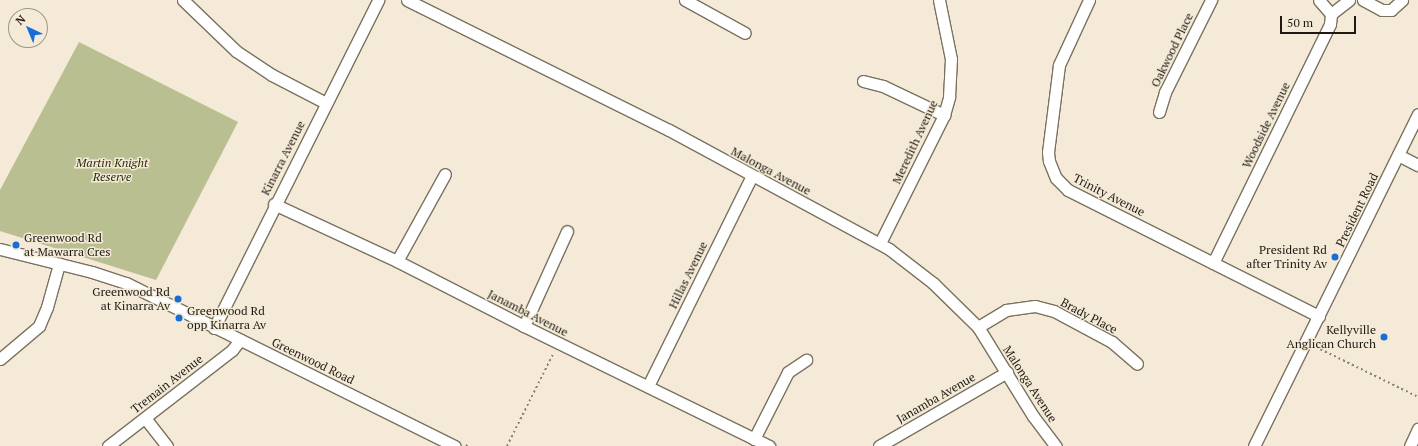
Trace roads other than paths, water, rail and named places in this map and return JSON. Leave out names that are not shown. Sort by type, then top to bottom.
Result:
[{"type":"street","points":[[183,0],[236,51],[272,75],[326,103]]},
{"type":"street","name":"Kinarra Avenue","points":[[214,328],[274,204],[378,0]]},
{"type":"street","name":"Malonga Avenue","points":[[407,0],[669,130],[752,176],[880,243],[933,283],[978,327],[1056,446]]},
{"type":"street","points":[[685,0],[745,33]]},
{"type":"street","name":"Meredith Avenue","points":[[880,243],[944,115],[949,98],[952,65],[940,0]]},
{"type":"street","name":"Trinity Avenue","points":[[1089,0],[1059,65],[1048,152],[1052,170],[1056,178],[1068,190],[1320,316]]},
{"type":"street","name":"Oakwood Place","points":[[1158,112],[1165,92],[1211,0]]},
{"type":"street","points":[[1326,7],[1336,0]]},
{"type":"street","points":[[1326,7],[1349,0]]},
{"type":"street","points":[[1363,0],[1382,10],[1391,10],[1402,0]]},
{"type":"street","name":"Woodside Avenue","points":[[1213,263],[1330,24],[1326,7]]},
{"type":"street","points":[[863,81],[883,86],[944,115]]},
{"type":"street","name":"President Road","points":[[1254,446],[1320,316],[1418,114]]},
{"type":"street","points":[[1398,155],[1418,165]]},
{"type":"street","points":[[397,261],[445,174]]},
{"type":"street","name":"Hillas Avenue","points":[[648,386],[752,176]]},
{"type":"street","name":"Janamba Avenue","points":[[274,204],[397,261],[524,326],[769,446]]},
{"type":"street","points":[[524,326],[567,231]]},
{"type":"street","name":"Greenwood Road","points":[[0,249],[126,283],[214,328],[455,446]]},
{"type":"street","points":[[0,359],[39,326],[47,307],[59,264]]},
{"type":"street","name":"Brady Place","points":[[978,327],[1006,310],[1035,306],[1054,311],[1112,342],[1137,364]]},
{"type":"street","name":"Tremain Avenue","points":[[108,446],[232,350],[240,340]]},
{"type":"street","points":[[754,439],[788,372],[806,360]]},
{"type":"street","name":"Janamba Avenue","points":[[879,446],[1007,372]]},
{"type":"street","points":[[145,418],[167,446]]},
{"type":"street","points":[[1410,446],[1418,429]]},
{"type":"place","name":"Greenwood Rd at Mawarra Cres","points":[[16,245]]},
{"type":"place","name":"President Rd after Trinity Av","points":[[1335,257]]},
{"type":"place","name":"Greenwood Rd at Kinarra Av","points":[[178,299]]},
{"type":"place","name":"Greenwood Rd opp Kinarra Av","points":[[179,318]]},
{"type":"place","name":"Kellyville Anglican Church","points":[[1384,337]]},
{"type":"park label","name":"Martin Knight Reserve","points":[[112,170]]}]
